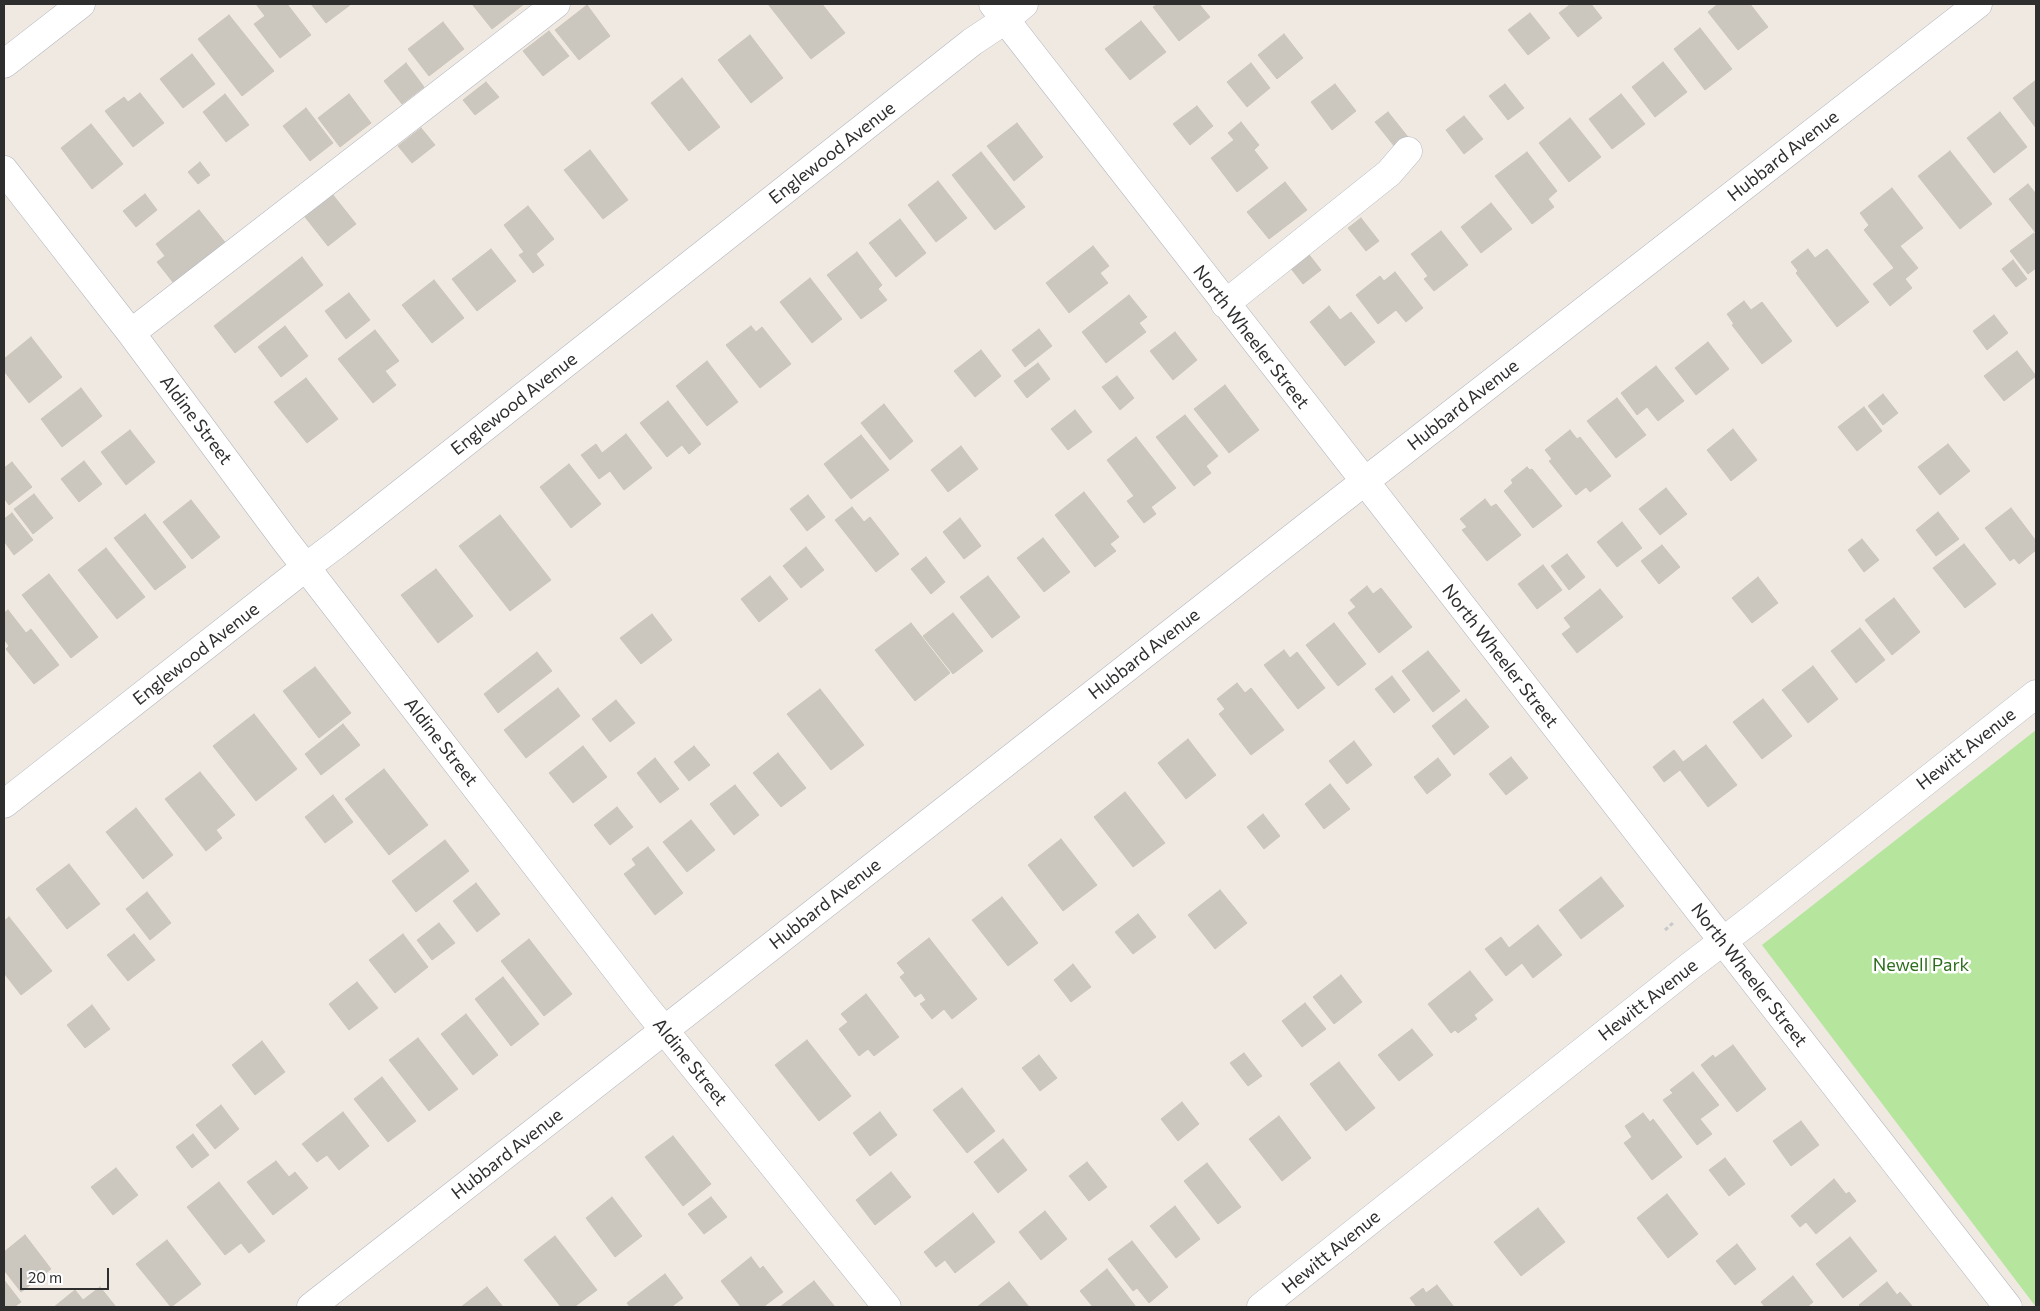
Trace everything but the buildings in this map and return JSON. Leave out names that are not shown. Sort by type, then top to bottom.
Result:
[{"type":"street","points":[[4,64],[81,4]]},
{"type":"street","points":[[131,333],[556,4]]},
{"type":"street","name":"Hubbard Avenue","points":[[312,1307],[1364,482],[1978,4]]},
{"type":"street","name":"North Wheeler Street","points":[[1007,9],[1225,304],[2008,1307]]},
{"type":"street","name":"Englewood Avenue","points":[[4,804],[338,543],[972,42],[1007,9]]},
{"type":"street","points":[[1225,304],[1388,173],[1408,151]]},
{"type":"street","name":"Aldine Street","points":[[4,170],[131,333],[306,567],[665,1031],[887,1307]]},
{"type":"street","name":"Hewitt Avenue","points":[[1261,1307],[2036,694]]},
{"type":"green space","name":"Newell Park","points":[[2036,730],[2036,1307],[1762,945]]}]
